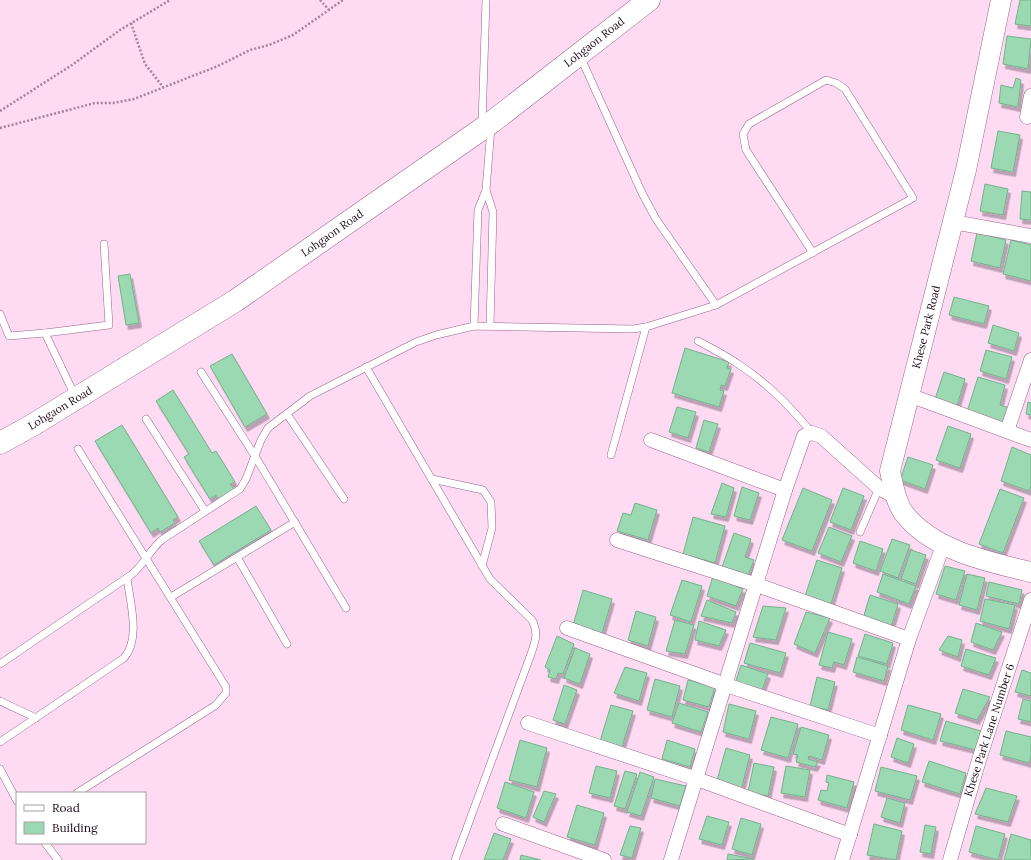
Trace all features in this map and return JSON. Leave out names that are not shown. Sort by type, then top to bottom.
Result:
[{"type":"main road","name":"Lohgaon Road","points":[[0,443],[234,301],[487,126],[649,0]]},
{"type":"street","name":"Khese Park Road","points":[[1001,0],[966,170],[890,471],[887,492],[915,525],[965,555],[1031,572]]},
{"type":"street","points":[[1027,117],[1031,96]]},
{"type":"street","points":[[953,222],[1031,236]]},
{"type":"street","points":[[1008,431],[1031,360]]},
{"type":"street","points":[[909,395],[1031,440]]},
{"type":"street","points":[[670,860],[726,685],[785,490],[804,436],[812,433],[821,436],[887,492]]},
{"type":"street","points":[[651,440],[785,490]]},
{"type":"street","points":[[617,540],[756,585],[909,639]]},
{"type":"street","points":[[842,860],[909,639],[944,543]]},
{"type":"street","name":"Khese Park Lane Number 6","points":[[950,860],[979,760],[1031,600]]},
{"type":"street","points":[[567,628],[726,685],[880,736]]},
{"type":"street","points":[[528,723],[697,778],[850,834]]},
{"type":"street","points":[[504,824],[604,860]]},
{"type":"lane","points":[[486,0],[486,190],[493,212],[490,326]]},
{"type":"lane","points":[[579,54],[642,193],[656,219],[716,306]]},
{"type":"lane","points":[[0,664],[127,578],[138,569],[154,546],[240,489],[246,480],[261,440],[268,428],[310,396],[366,367],[416,342],[436,335],[474,326],[633,329],[646,327],[716,306],[914,198],[845,90],[836,83],[826,80],[749,124],[743,134],[746,150],[813,253]]},
{"type":"lane","points":[[474,326],[478,210],[486,190]]},
{"type":"lane","points":[[0,314],[9,336],[109,325],[104,244]]},
{"type":"lane","points":[[611,455],[646,327]]},
{"type":"lane","points":[[45,333],[76,398]]},
{"type":"lane","points":[[698,341],[738,364],[766,385],[797,415],[812,433]]},
{"type":"lane","points":[[366,367],[490,579],[532,620],[536,628],[536,637],[455,860]]},
{"type":"lane","points":[[200,372],[255,456],[346,608]]},
{"type":"lane","points":[[287,414],[344,499]]},
{"type":"lane","points":[[146,419],[206,511]]},
{"type":"lane","points":[[78,449],[226,687],[226,693],[216,705],[79,792]]},
{"type":"lane","points":[[432,479],[483,490],[491,502],[492,528],[482,566]]},
{"type":"lane","points":[[860,532],[887,492]]},
{"type":"lane","points":[[171,597],[295,522]]},
{"type":"lane","points":[[237,557],[287,644]]},
{"type":"lane","points":[[0,742],[124,658],[129,652],[132,648],[133,623],[127,578]]},
{"type":"lane","points":[[0,701],[36,718]]},
{"type":"lane","points":[[0,769],[16,799]]},
{"type":"lane","points":[[46,844],[58,860]]},
{"type":"path","points":[[0,111],[72,65],[131,23],[170,0]]},
{"type":"path","points":[[320,0],[329,10]]},
{"type":"path","points":[[0,128],[95,104],[113,103],[134,99],[218,66],[250,50],[269,45],[293,35],[343,0]]},
{"type":"path","points":[[131,23],[145,64],[163,87]]},
{"type":"building","points":[[1020,0],[1031,0],[1031,26],[1015,24]]},
{"type":"building","points":[[1007,36],[1031,39],[1028,69],[1003,64]]},
{"type":"building","points":[[1016,78],[1021,80],[1018,107],[999,103],[1001,85],[1013,88]]},
{"type":"building","points":[[998,131],[1020,135],[1013,172],[991,168]]},
{"type":"building","points":[[985,184],[1008,189],[1003,215],[980,211]]},
{"type":"building","points":[[1022,191],[1031,192],[1031,220],[1020,219]]},
{"type":"building","points":[[977,233],[1006,240],[1000,268],[971,261]]},
{"type":"building","points":[[1011,240],[1031,245],[1031,281],[1003,274]]},
{"type":"building","points":[[130,274],[139,323],[126,325],[118,276]]},
{"type":"building","points":[[954,297],[989,306],[984,324],[949,315]]},
{"type":"building","points":[[993,325],[1019,333],[1014,351],[988,343]]},
{"type":"building","points":[[685,348],[729,362],[727,368],[731,369],[725,386],[721,385],[720,390],[724,391],[719,407],[672,393]]},
{"type":"building","points":[[986,350],[1012,357],[1006,379],[980,371]]},
{"type":"building","points":[[232,354],[267,414],[245,427],[210,366]]},
{"type":"building","points":[[944,372],[965,379],[957,406],[935,399]]},
{"type":"building","points":[[978,377],[1005,385],[1000,405],[1009,408],[1003,426],[966,415]]},
{"type":"building","points":[[173,390],[212,453],[216,451],[235,482],[230,484],[234,489],[218,499],[216,495],[210,499],[184,457],[189,454],[156,401]]},
{"type":"building","points":[[1028,402],[1031,403],[1031,415],[1026,414]]},
{"type":"building","points":[[677,407],[696,412],[688,438],[669,432]]},
{"type":"building","points":[[704,420],[718,424],[709,452],[696,448]]},
{"type":"building","points":[[122,425],[178,517],[173,520],[175,523],[160,532],[158,528],[151,533],[95,441]]},
{"type":"building","points":[[948,426],[971,434],[960,468],[936,460]]},
{"type":"building","points":[[1012,447],[1031,455],[1031,486],[1029,491],[1001,481]]},
{"type":"building","points":[[908,457],[933,465],[925,489],[900,480]]},
{"type":"building","points":[[722,483],[734,488],[726,517],[711,514]]},
{"type":"building","points":[[742,487],[759,493],[750,520],[734,516]]},
{"type":"building","points":[[803,488],[832,500],[812,551],[782,540]]},
{"type":"building","points":[[843,488],[864,496],[851,530],[830,522]]},
{"type":"building","points":[[1000,489],[1024,498],[1003,553],[979,544]]},
{"type":"building","points":[[635,503],[657,510],[648,540],[617,531],[623,513],[631,515]]},
{"type":"building","points":[[256,506],[271,530],[214,565],[199,541]]},
{"type":"building","points":[[693,517],[725,526],[715,563],[683,554]]},
{"type":"building","points":[[829,527],[852,536],[841,562],[818,553]]},
{"type":"building","points":[[734,533],[751,539],[745,557],[754,560],[747,578],[721,570]]},
{"type":"building","points":[[892,539],[910,545],[898,578],[880,571]]},
{"type":"building","points":[[860,541],[883,549],[876,571],[853,563]]},
{"type":"building","points":[[911,550],[926,555],[916,584],[901,579]]},
{"type":"building","points":[[817,560],[842,568],[831,604],[805,596]]},
{"type":"building","points":[[945,566],[965,571],[956,600],[936,594]]},
{"type":"building","points":[[883,574],[916,586],[909,604],[877,592]]},
{"type":"building","points":[[967,574],[985,578],[977,610],[959,605]]},
{"type":"building","points":[[713,576],[743,589],[736,606],[707,596]]},
{"type":"building","points":[[682,580],[702,586],[691,622],[670,615]]},
{"type":"building","points":[[989,582],[1022,590],[1019,604],[986,596]]},
{"type":"building","points":[[583,590],[612,599],[601,637],[572,629]]},
{"type":"building","points":[[870,595],[898,604],[890,631],[862,622]]},
{"type":"building","points":[[985,599],[1015,605],[1009,629],[980,621]]},
{"type":"building","points":[[707,600],[736,612],[732,623],[701,616]]},
{"type":"building","points":[[763,606],[786,608],[776,640],[753,637]]},
{"type":"building","points":[[636,611],[656,617],[648,646],[628,640]]},
{"type":"building","points":[[806,612],[830,618],[815,653],[794,644]]},
{"type":"building","points":[[675,620],[694,625],[685,654],[666,651]]},
{"type":"building","points":[[699,621],[726,630],[719,646],[695,640]]},
{"type":"building","points":[[976,623],[1002,632],[993,650],[971,642]]},
{"type":"building","points":[[828,632],[852,639],[844,665],[834,662],[832,668],[819,665]]},
{"type":"building","points":[[865,634],[893,643],[887,664],[858,656]]},
{"type":"building","points":[[557,636],[574,644],[563,674],[558,673],[556,679],[548,677],[550,670],[545,667]]},
{"type":"building","points":[[948,636],[962,640],[958,657],[939,650]]},
{"type":"building","points":[[750,643],[786,653],[780,673],[744,663]]},
{"type":"building","points":[[575,648],[590,654],[580,684],[564,678]]},
{"type":"building","points":[[966,649],[996,658],[989,675],[961,666]]},
{"type":"building","points":[[857,657],[888,666],[884,681],[853,672]]},
{"type":"building","points":[[741,665],[768,674],[761,693],[735,684]]},
{"type":"building","points":[[625,667],[647,673],[639,701],[614,693]]},
{"type":"building","points":[[1022,670],[1031,673],[1031,696],[1015,692]]},
{"type":"building","points":[[817,677],[835,682],[828,710],[810,706]]},
{"type":"building","points":[[655,679],[680,686],[672,717],[647,710]]},
{"type":"building","points":[[688,680],[715,687],[709,707],[683,700]]},
{"type":"building","points":[[564,685],[577,690],[565,724],[553,720]]},
{"type":"building","points":[[963,689],[990,697],[977,720],[955,713]]},
{"type":"building","points":[[1023,699],[1031,701],[1031,722],[1018,719]]},
{"type":"building","points":[[679,703],[708,712],[701,732],[672,723]]},
{"type":"building","points":[[729,704],[756,711],[749,739],[723,732]]},
{"type":"building","points":[[611,705],[633,711],[622,747],[600,741]]},
{"type":"building","points":[[908,705],[941,714],[933,740],[901,730]]},
{"type":"building","points":[[771,717],[798,724],[788,758],[761,750]]},
{"type":"building","points":[[946,721],[981,731],[976,750],[940,741]]},
{"type":"building","points":[[801,727],[829,735],[822,760],[809,756],[808,759],[818,762],[815,767],[796,762],[798,755],[793,754]]},
{"type":"building","points":[[1006,731],[1031,737],[1031,755],[1029,763],[1000,755]]},
{"type":"building","points":[[897,738],[914,744],[908,763],[891,757]]},
{"type":"building","points":[[520,740],[547,748],[537,787],[509,780]]},
{"type":"building","points":[[667,740],[695,749],[690,767],[662,759]]},
{"type":"building","points":[[726,748],[750,755],[741,791],[716,784]]},
{"type":"building","points":[[929,761],[966,773],[960,794],[922,782]]},
{"type":"building","points":[[754,763],[774,767],[768,796],[748,792]]},
{"type":"building","points":[[596,766],[617,771],[610,798],[589,793]]},
{"type":"building","points":[[786,766],[810,770],[805,797],[781,793]]},
{"type":"building","points":[[881,767],[917,776],[910,800],[875,791]]},
{"type":"building","points":[[625,771],[637,774],[625,809],[614,806]]},
{"type":"building","points":[[640,772],[654,777],[641,816],[627,812]]},
{"type":"building","points":[[827,775],[854,782],[847,808],[818,800],[821,790],[827,791],[829,783],[826,782]]},
{"type":"building","points":[[655,779],[686,786],[680,806],[651,798]]},
{"type":"building","points":[[505,782],[534,792],[526,818],[497,808]]},
{"type":"building","points":[[986,788],[1017,796],[1008,822],[975,814]]},
{"type":"building","points":[[544,791],[556,794],[544,822],[533,817]]},
{"type":"building","points":[[887,798],[905,803],[900,823],[881,817]]},
{"type":"building","points":[[577,805],[604,813],[595,845],[567,837]]},
{"type":"building","points":[[707,816],[729,822],[722,845],[699,839]]},
{"type":"building","points":[[741,818],[761,824],[752,855],[732,849]]},
{"type":"building","points":[[874,824],[902,831],[896,860],[867,855]]},
{"type":"building","points":[[925,825],[936,827],[931,854],[920,852]]},
{"type":"building","points":[[630,826],[641,828],[632,858],[620,855]]},
{"type":"building","points":[[976,826],[1005,834],[998,860],[969,852]]},
{"type":"building","points":[[494,833],[511,839],[503,860],[484,860]]},
{"type":"building","points":[[1011,834],[1031,840],[1031,860],[1004,860]]},
{"type":"building","points":[[728,854],[754,859],[727,860]]},
{"type":"building","points":[[521,855],[541,860],[520,860]]}]
